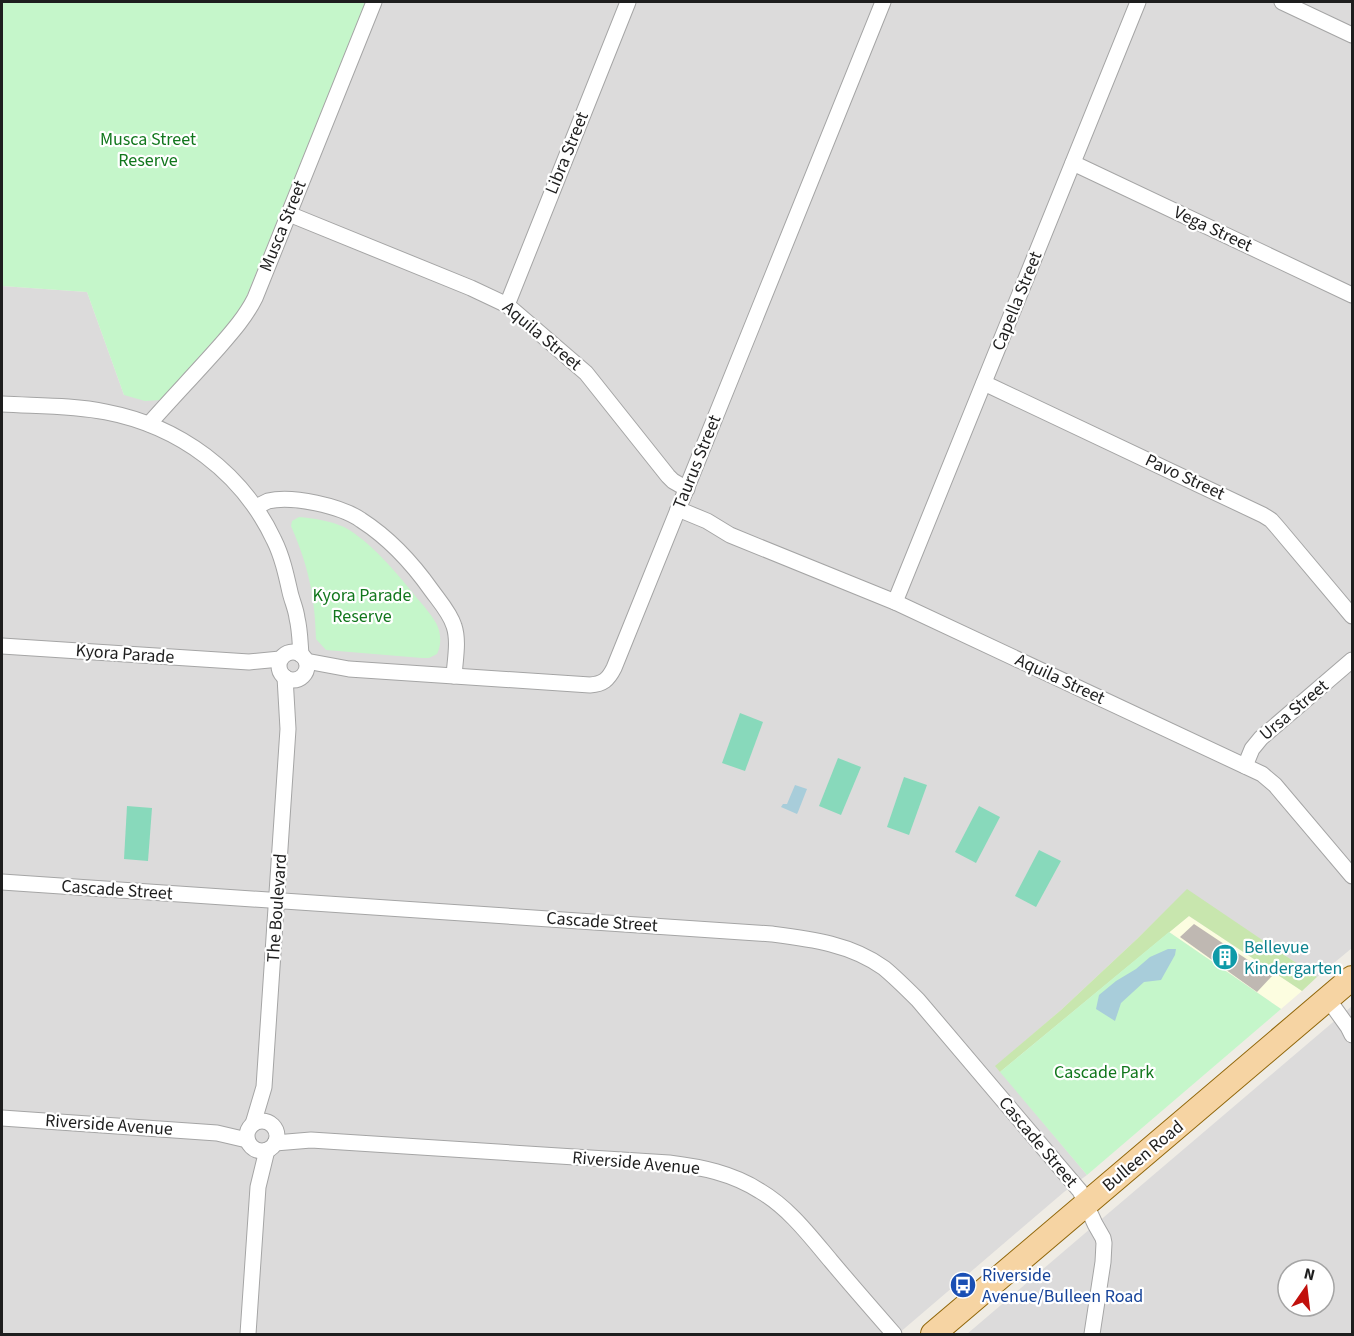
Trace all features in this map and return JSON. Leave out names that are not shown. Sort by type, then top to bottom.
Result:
[{"type":"main road","name":"Bulleen Road","points":[[933,1335],[1353,978]]},
{"type":"street","name":"Musca Street","points":[[149,424],[243,319],[255,298],[374,2]]},
{"type":"street","name":"Libra Street","points":[[507,305],[628,2]]},
{"type":"street","name":"Taurus Street","points":[[293,666],[590,685],[604,683],[608,680],[883,2]]},
{"type":"street","name":"Capella Street","points":[[896,602],[1138,2]]},
{"type":"street","points":[[1282,2],[1353,35]]},
{"type":"street","name":"Vega Street","points":[[1073,163],[1353,295]]},
{"type":"street","name":"Aquila Street","points":[[289,214],[495,298],[507,305],[586,373],[668,476],[687,489]]},
{"type":"street","name":"Pavo Street","points":[[984,382],[1271,520],[1353,616]]},
{"type":"street","name":"The Boulevard","points":[[2,404],[104,411],[149,424],[189,443],[207,456],[244,491],[256,507],[275,542],[287,578],[291,594],[288,640],[293,666],[248,1335]]},
{"type":"street","points":[[256,507],[269,501],[284,500],[322,504],[360,519],[379,533],[414,568],[449,615],[456,634],[454,676]]},
{"type":"street","name":"Aquila Street","points":[[676,513],[703,528],[730,535],[896,602],[1262,774],[1275,785],[1353,876]]},
{"type":"street","name":"Kyora Parade","points":[[2,646],[293,666]]},
{"type":"street","name":"Ursa Street","points":[[1245,765],[1255,744],[1261,738],[1353,660]]},
{"type":"street","name":"Cascade Street","points":[[2,882],[772,934],[840,946],[883,967],[918,1000],[1080,1191],[1104,1243],[1092,1335]]},
{"type":"street","points":[[1328,999],[1353,1035]]},
{"type":"street","name":"Riverside Avenue","points":[[2,1118],[669,1163],[718,1172],[760,1191],[795,1220],[894,1335]]},
{"type":"shaded area","points":[[366,2],[1352,2],[1352,948],[1317,977],[1187,890],[1061,1010],[996,1066],[1087,1175],[898,1334],[2,1334],[2,286],[87,292],[124,395],[243,305]]},
{"type":"shaded area","points":[[1189,916],[1302,991],[1281,1009],[1169,932]]},
{"type":"shaded area","points":[[1352,1006],[1352,1334],[967,1334]]},
{"type":"green space","name":"Musca Street Reserve","points":[[2,2],[366,2],[243,305],[161,400],[145,401],[124,395],[87,292],[2,286]]},
{"type":"green space","name":"Kyora Parade Reserve","points":[[299,517],[322,520],[344,527],[364,541],[383,559],[436,623],[440,638],[437,654],[429,658],[422,658],[326,650],[316,639],[310,581],[291,526],[292,521]]},
{"type":"green space","points":[[740,713],[763,722],[745,771],[722,763]]},
{"type":"green space","points":[[838,758],[861,767],[841,815],[819,806]]},
{"type":"green space","points":[[904,777],[927,785],[909,835],[887,827]]},
{"type":"green space","points":[[127,806],[152,808],[148,861],[124,859]]},
{"type":"green space","points":[[979,806],[1000,817],[976,863],[955,852]]},
{"type":"green space","points":[[1039,850],[1061,861],[1036,907],[1015,896]]},
{"type":"green space","points":[[1187,889],[1317,977],[1302,991],[1189,916],[1000,1072],[995,1066],[1061,1010]]},
{"type":"green space","name":"Cascade Park","points":[[1169,932],[1281,1009],[1087,1175],[1000,1072]]},
{"type":"water","points":[[795,785],[807,789],[797,814],[781,807],[787,804]]},
{"type":"water","points":[[1168,949],[1176,949],[1175,955],[1161,980],[1144,982],[1121,1003],[1115,1021],[1096,1009],[1099,995],[1150,957]]},
{"type":"building","name":"Bellevue Kindergarten","points":[[1194,924],[1272,976],[1257,992],[1180,937]]},
{"type":"place","name":"Bellevue Kindergarten","points":[[1225,957]]},
{"type":"place","name":"Riverside Avenue/Bulleen Road","points":[[963,1285]]}]
